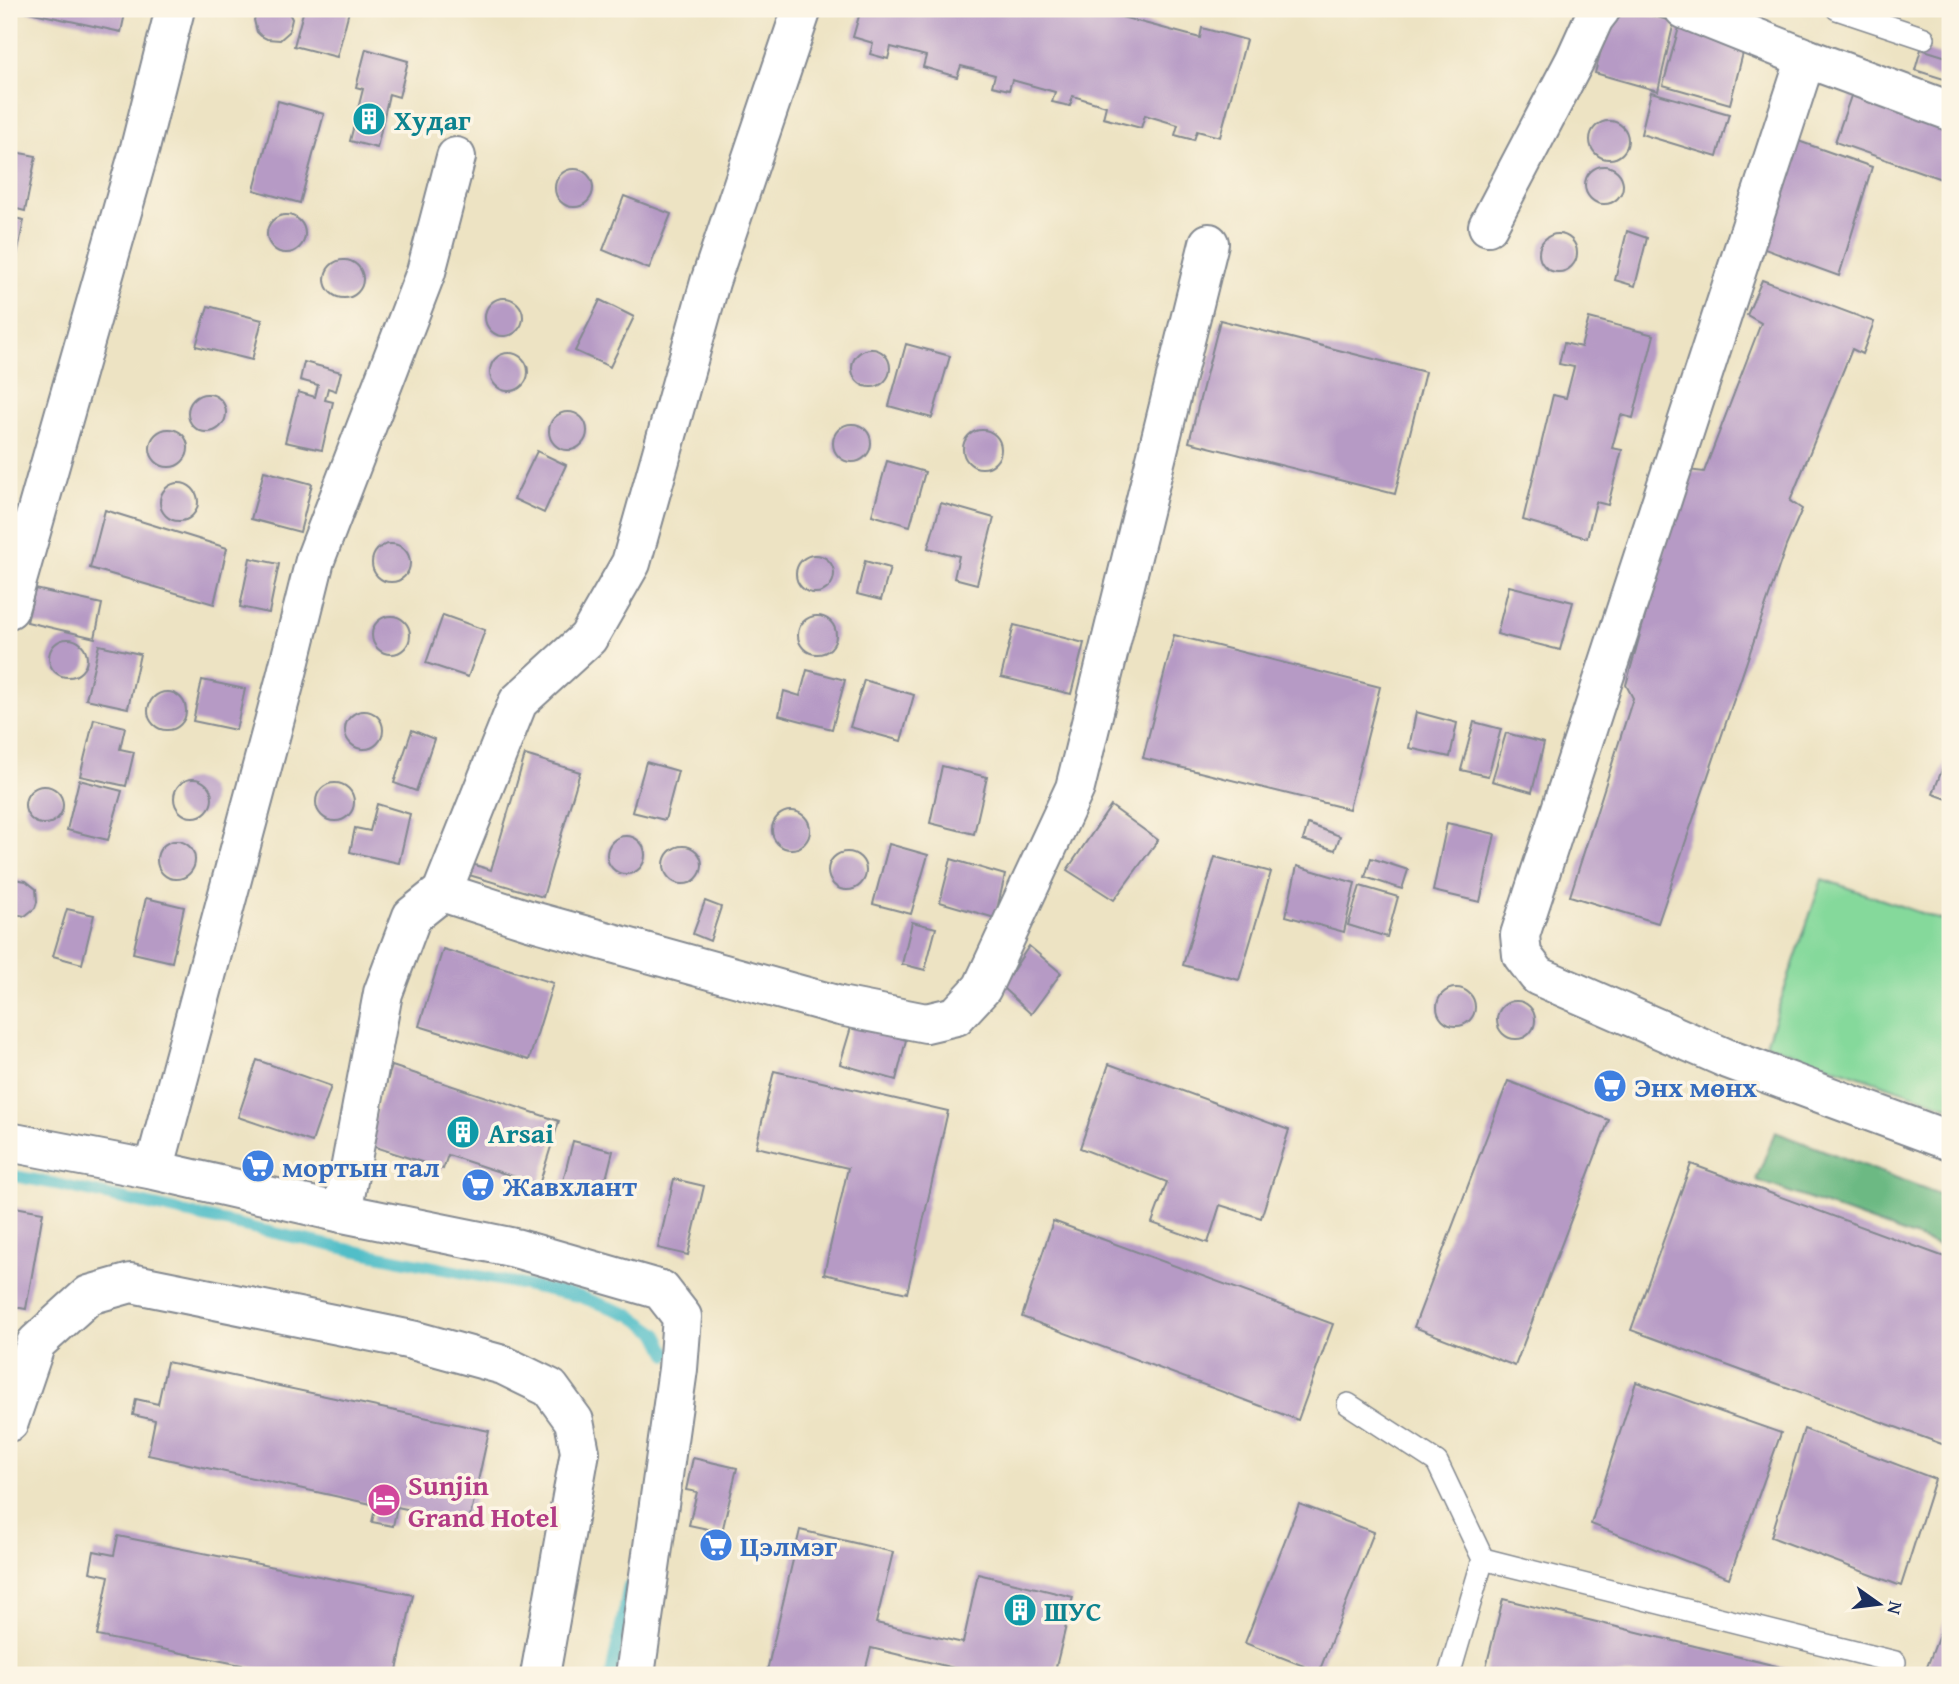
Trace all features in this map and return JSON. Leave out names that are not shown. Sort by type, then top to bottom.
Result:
[{"type":"street","points":[[9,609],[140,148],[175,9]]},
{"type":"street","points":[[342,1213],[383,993],[412,916],[442,892],[518,702],[588,638],[631,563],[710,282],[802,9]]},
{"type":"street","points":[[1488,226],[1601,9]]},
{"type":"street","points":[[1684,9],[1950,111]]},
{"type":"street","points":[[1806,58],[1524,922],[1520,935],[1522,955],[1538,976],[1716,1054],[1950,1140]]},
{"type":"street","points":[[154,1170],[282,695],[315,560],[426,272],[456,157]]},
{"type":"street","points":[[442,892],[529,920],[840,1006],[926,1023],[956,1016],[982,988],[1075,788],[1209,243]]},
{"type":"street","points":[[9,1142],[154,1170],[342,1213],[515,1248],[661,1290],[681,1318],[678,1370],[635,1675]]},
{"type":"street","points":[[9,1422],[36,1343],[89,1295],[131,1283],[412,1340],[503,1366],[550,1388],[574,1421],[580,1452],[540,1675]]},
{"type":"lane","points":[[1837,9],[1924,38]]},
{"type":"lane","points":[[1348,1404],[1437,1462],[1483,1559],[1449,1675]]},
{"type":"lane","points":[[1483,1559],[1895,1662]]},
{"type":"green space","points":[[1822,879],[1950,923],[1950,1107],[1766,1044]]},
{"type":"green space","points":[[1775,1132],[1950,1198],[1950,1250],[1756,1180]]},
{"type":"building","points":[[15,9],[126,9],[121,32]]},
{"type":"building","points":[[260,9],[287,9],[292,19],[289,32],[280,40],[261,36],[254,20]]},
{"type":"building","points":[[304,9],[349,11],[337,57],[294,46]]},
{"type":"building","points":[[861,9],[1120,9],[1118,16],[1200,38],[1202,28],[1246,40],[1220,137],[1197,131],[1194,140],[1175,135],[1178,125],[1145,115],[1141,128],[1103,118],[1106,106],[1073,96],[1070,106],[1052,102],[1055,92],[1012,80],[1009,90],[992,86],[995,75],[961,66],[957,77],[923,67],[926,56],[891,47],[888,59],[870,54],[873,43],[853,37]]},
{"type":"building","points":[[1612,9],[1631,9],[1674,22],[1658,91],[1595,73]]},
{"type":"building","points":[[1680,24],[1745,45],[1730,104],[1663,85]]},
{"type":"building","name":"Худаг","points":[[366,49],[408,61],[399,97],[389,94],[377,148],[350,141],[363,89],[356,87]]},
{"type":"building","points":[[1921,49],[1950,58],[1950,81],[1915,70]]},
{"type":"building","points":[[1651,92],[1729,114],[1717,157],[1641,134]]},
{"type":"building","points":[[1852,93],[1950,128],[1950,182],[1835,142]]},
{"type":"building","points":[[278,101],[324,114],[300,203],[254,190]]},
{"type":"building","points":[[1609,121],[1622,127],[1628,140],[1622,153],[1609,159],[1596,153],[1590,140],[1596,127]]},
{"type":"building","points":[[1784,136],[1872,167],[1839,276],[1751,244]]},
{"type":"building","points":[[9,151],[36,156],[25,211],[9,207]]},
{"type":"building","points":[[1604,166],[1617,172],[1623,185],[1617,198],[1604,204],[1591,198],[1585,185],[1591,172]]},
{"type":"building","points":[[574,169],[587,175],[593,188],[587,201],[574,207],[561,201],[555,188],[561,175]]},
{"type":"building","points":[[624,196],[671,214],[649,269],[603,250]]},
{"type":"building","points":[[286,215],[299,221],[305,234],[299,247],[286,253],[273,247],[267,234],[273,221]]},
{"type":"building","points":[[9,217],[24,220],[12,280],[9,280]]},
{"type":"building","points":[[1627,231],[1647,238],[1635,286],[1615,280]]},
{"type":"building","points":[[1558,234],[1571,240],[1577,253],[1571,266],[1558,272],[1545,266],[1539,253],[1545,240]]},
{"type":"building","points":[[344,260],[357,266],[363,279],[357,292],[344,298],[331,292],[325,279],[331,266]]},
{"type":"building","points":[[1762,280],[1874,322],[1862,354],[1852,349],[1790,501],[1802,509],[1786,546],[1658,923],[1570,896],[1633,698],[1626,685],[1676,505],[1688,470],[1704,472],[1761,323],[1747,315]]},
{"type":"building","points":[[504,298],[517,304],[523,317],[517,330],[504,336],[491,330],[485,317],[491,304]]},
{"type":"building","points":[[600,300],[634,317],[610,367],[575,351]]},
{"type":"building","points":[[208,306],[262,320],[252,360],[196,346]]},
{"type":"building","points":[[1589,318],[1654,335],[1633,418],[1621,415],[1612,448],[1622,450],[1608,505],[1596,502],[1587,538],[1523,520],[1553,395],[1566,398],[1574,367],[1559,364],[1564,343],[1581,347]]},
{"type":"building","points":[[1220,320],[1425,372],[1395,494],[1189,442]]},
{"type":"building","points":[[906,344],[950,356],[932,418],[889,406]]},
{"type":"building","points":[[871,349],[884,355],[890,368],[884,381],[871,387],[858,381],[852,368],[858,355]]},
{"type":"building","points":[[509,353],[522,359],[528,372],[522,385],[509,391],[496,385],[490,372],[496,359]]},
{"type":"building","points":[[304,362],[341,372],[336,391],[328,388],[325,400],[333,402],[322,450],[285,442],[298,392],[315,397],[318,385],[300,380]]},
{"type":"building","points":[[207,394],[220,400],[226,413],[220,426],[207,432],[194,426],[188,413],[194,400]]},
{"type":"building","points":[[568,412],[581,418],[587,431],[581,444],[568,450],[555,444],[549,431],[555,418]]},
{"type":"building","points":[[852,424],[865,430],[871,443],[865,456],[852,462],[839,456],[833,443],[839,430]]},
{"type":"building","points":[[169,429],[182,435],[188,448],[182,461],[169,467],[156,461],[150,448],[156,435]]},
{"type":"building","points":[[982,430],[995,436],[1001,449],[995,462],[982,468],[969,462],[963,449],[969,436]]},
{"type":"building","points":[[537,451],[566,465],[544,513],[514,499]]},
{"type":"building","points":[[887,461],[925,472],[910,526],[872,515]]},
{"type":"building","points":[[264,471],[312,484],[300,532],[251,519]]},
{"type":"building","points":[[179,483],[192,489],[198,502],[192,515],[179,521],[166,515],[160,502],[166,489]]},
{"type":"building","points":[[941,503],[994,518],[977,584],[954,578],[959,556],[928,548]]},
{"type":"building","points":[[105,510],[227,548],[214,604],[90,568]]},
{"type":"building","points":[[391,544],[404,550],[410,563],[404,576],[391,582],[378,576],[372,563],[378,550]]},
{"type":"building","points":[[815,555],[828,561],[834,574],[828,587],[815,593],[802,587],[796,574],[802,561]]},
{"type":"building","points":[[250,558],[279,564],[269,613],[240,607]]},
{"type":"building","points":[[865,561],[890,568],[881,600],[857,594]]},
{"type":"building","points":[[1509,586],[1573,602],[1560,650],[1497,634]]},
{"type":"building","points":[[35,589],[102,604],[95,638],[27,622]]},
{"type":"building","points":[[443,615],[485,630],[468,677],[426,663]]},
{"type":"building","points":[[391,616],[404,622],[410,635],[404,648],[391,654],[378,648],[372,635],[378,622]]},
{"type":"building","points":[[817,616],[830,622],[836,635],[830,648],[817,654],[804,648],[798,635],[804,622]]},
{"type":"building","points":[[1014,625],[1084,643],[1071,694],[1001,677]]},
{"type":"building","points":[[1174,635],[1380,687],[1349,809],[1143,758]]},
{"type":"building","points":[[68,639],[81,645],[87,658],[81,671],[68,677],[55,671],[49,658],[55,645]]},
{"type":"building","points":[[99,645],[140,654],[128,708],[86,699]]},
{"type":"building","points":[[807,670],[845,680],[832,729],[779,715],[784,691],[800,696]]},
{"type":"building","points":[[202,680],[245,689],[236,730],[193,721]]},
{"type":"building","points":[[864,680],[914,695],[901,741],[850,727]]},
{"type":"building","points":[[167,692],[180,698],[186,711],[180,724],[167,730],[154,724],[148,711],[154,698]]},
{"type":"building","points":[[364,711],[377,717],[383,730],[377,743],[364,749],[351,743],[345,730],[351,717]]},
{"type":"building","points":[[1416,712],[1457,723],[1450,757],[1409,748]]},
{"type":"building","points":[[94,719],[125,727],[120,749],[134,752],[126,786],[80,776]]},
{"type":"building","points":[[1474,722],[1501,729],[1488,776],[1461,770]]},
{"type":"building","points":[[412,730],[434,739],[416,791],[394,783]]},
{"type":"building","points":[[1506,733],[1544,743],[1532,792],[1492,781]]},
{"type":"building","points":[[1950,748],[1950,800],[1933,794]]},
{"type":"building","points":[[525,755],[580,772],[543,897],[459,872],[462,861],[491,870]]},
{"type":"building","points":[[646,762],[678,771],[665,820],[632,812]]},
{"type":"building","points":[[942,766],[987,777],[974,834],[930,823]]},
{"type":"building","points":[[193,779],[206,785],[212,798],[206,811],[193,817],[180,811],[174,798],[180,785]]},
{"type":"building","points":[[79,780],[122,791],[108,840],[67,830]]},
{"type":"building","points":[[335,783],[348,789],[354,802],[348,815],[335,821],[322,815],[316,802],[322,789]]},
{"type":"building","points":[[44,786],[57,792],[63,805],[57,818],[44,824],[31,818],[25,805],[31,792]]},
{"type":"building","points":[[377,804],[410,814],[399,863],[350,852],[355,828],[370,831]]},
{"type":"building","points":[[1111,806],[1158,840],[1114,900],[1067,870]]},
{"type":"building","points":[[791,811],[804,817],[810,830],[804,843],[791,849],[778,843],[772,830],[778,817]]},
{"type":"building","points":[[1447,823],[1495,834],[1480,902],[1433,891]]},
{"type":"building","points":[[1308,824],[1340,836],[1335,850],[1303,840]]},
{"type":"building","points":[[626,836],[639,842],[645,855],[639,868],[626,874],[613,868],[607,855],[613,842]]},
{"type":"building","points":[[176,841],[189,847],[195,860],[189,873],[176,879],[163,873],[157,860],[163,847]]},
{"type":"building","points":[[889,844],[928,855],[911,914],[873,904]]},
{"type":"building","points":[[683,846],[696,852],[702,865],[696,878],[683,884],[670,878],[664,865],[670,852]]},
{"type":"building","points":[[847,852],[860,858],[866,871],[860,884],[847,890],[834,884],[828,871],[834,858]]},
{"type":"building","points":[[1215,857],[1271,872],[1239,980],[1183,965]]},
{"type":"building","points":[[1371,858],[1408,870],[1402,889],[1365,877]]},
{"type":"building","points":[[951,859],[1005,875],[995,918],[940,902]]},
{"type":"building","points":[[1297,866],[1355,883],[1344,932],[1286,916]]},
{"type":"building","points":[[14,879],[26,881],[36,889],[35,908],[25,916],[9,913],[9,882]]},
{"type":"building","points":[[1360,886],[1398,897],[1387,937],[1348,925]]},
{"type":"building","points":[[146,898],[184,907],[172,962],[133,953]]},
{"type":"building","points":[[705,901],[721,907],[710,941],[693,934]]},
{"type":"building","points":[[67,909],[94,915],[82,964],[53,956]]},
{"type":"building","points":[[912,922],[936,928],[925,970],[902,964]]},
{"type":"building","points":[[1029,946],[1061,973],[1031,1014],[1002,987]]},
{"type":"building","points":[[443,949],[553,983],[529,1060],[419,1026]]},
{"type":"building","points":[[1456,988],[1469,994],[1475,1007],[1469,1020],[1456,1026],[1443,1020],[1437,1007],[1443,994]]},
{"type":"building","points":[[1516,1001],[1529,1007],[1535,1020],[1529,1033],[1516,1039],[1503,1033],[1497,1020],[1503,1007]]},
{"type":"building","points":[[852,1024],[906,1040],[896,1080],[840,1064]]},
{"type":"building","points":[[257,1060],[331,1086],[312,1142],[238,1117]]},
{"type":"building","points":[[1109,1064],[1289,1130],[1261,1218],[1220,1205],[1208,1243],[1152,1223],[1167,1182],[1080,1148]]},
{"type":"building","name":"Arsai","points":[[392,1066],[559,1121],[539,1185],[448,1155],[443,1169],[366,1144]]},
{"type":"building","points":[[774,1071],[948,1111],[907,1293],[824,1274],[848,1168],[756,1147]]},
{"type":"building","points":[[1508,1081],[1609,1120],[1515,1366],[1414,1327]]},
{"type":"building","points":[[573,1141],[613,1151],[602,1195],[562,1185]]},
{"type":"building","points":[[1691,1164],[1950,1259],[1950,1447],[1631,1330]]},
{"type":"building","points":[[674,1179],[704,1186],[688,1255],[658,1248]]},
{"type":"building","points":[[9,1206],[43,1212],[26,1309],[9,1306]]},
{"type":"building","points":[[1053,1221],[1333,1324],[1298,1420],[1022,1317]]},
{"type":"building","name":"Sunjin Grand Hotel","points":[[167,1362],[489,1431],[469,1522],[397,1507],[393,1526],[372,1522],[376,1505],[148,1455],[155,1420],[133,1415],[136,1399],[158,1404]]},
{"type":"building","points":[[1636,1382],[1781,1433],[1729,1578],[1591,1524]]},
{"type":"building","points":[[1804,1429],[1935,1479],[1901,1586],[1771,1537]]},
{"type":"building","points":[[693,1458],[737,1468],[722,1532],[689,1525],[697,1492],[686,1490]]},
{"type":"building","points":[[1299,1504],[1374,1532],[1319,1672],[1245,1643]]},
{"type":"building","name":"ШУС","points":[[800,1530],[893,1552],[876,1623],[963,1643],[978,1574],[1073,1597],[1054,1675],[956,1675],[958,1669],[871,1648],[864,1675],[766,1675]]},
{"type":"building","points":[[118,1536],[413,1595],[396,1675],[291,1675],[97,1636],[109,1576],[90,1572],[94,1551],[114,1555]]},
{"type":"building","points":[[1503,1599],[1809,1674],[1484,1675]]},
{"type":"building","points":[[1950,1606],[1950,1675],[1924,1675]]},
{"type":"waterway","points":[[9,1175],[351,1250],[578,1296],[631,1315],[657,1333],[668,1355]]},
{"type":"waterway","points":[[611,1675],[629,1586]]},
{"type":"place","name":"Худаг","points":[[369,119]]},
{"type":"place","name":"Энх мөнх","points":[[1610,1086]]},
{"type":"place","name":"Arsai","points":[[463,1132]]},
{"type":"place","name":"мортын тал","points":[[258,1166]]},
{"type":"place","name":"Жавхлант","points":[[478,1185]]},
{"type":"place","name":"Sunjin Grand Hotel","points":[[384,1500]]},
{"type":"place","name":"Цэлмэг","points":[[716,1545]]},
{"type":"place","name":"ШУС","points":[[1020,1610]]}]
